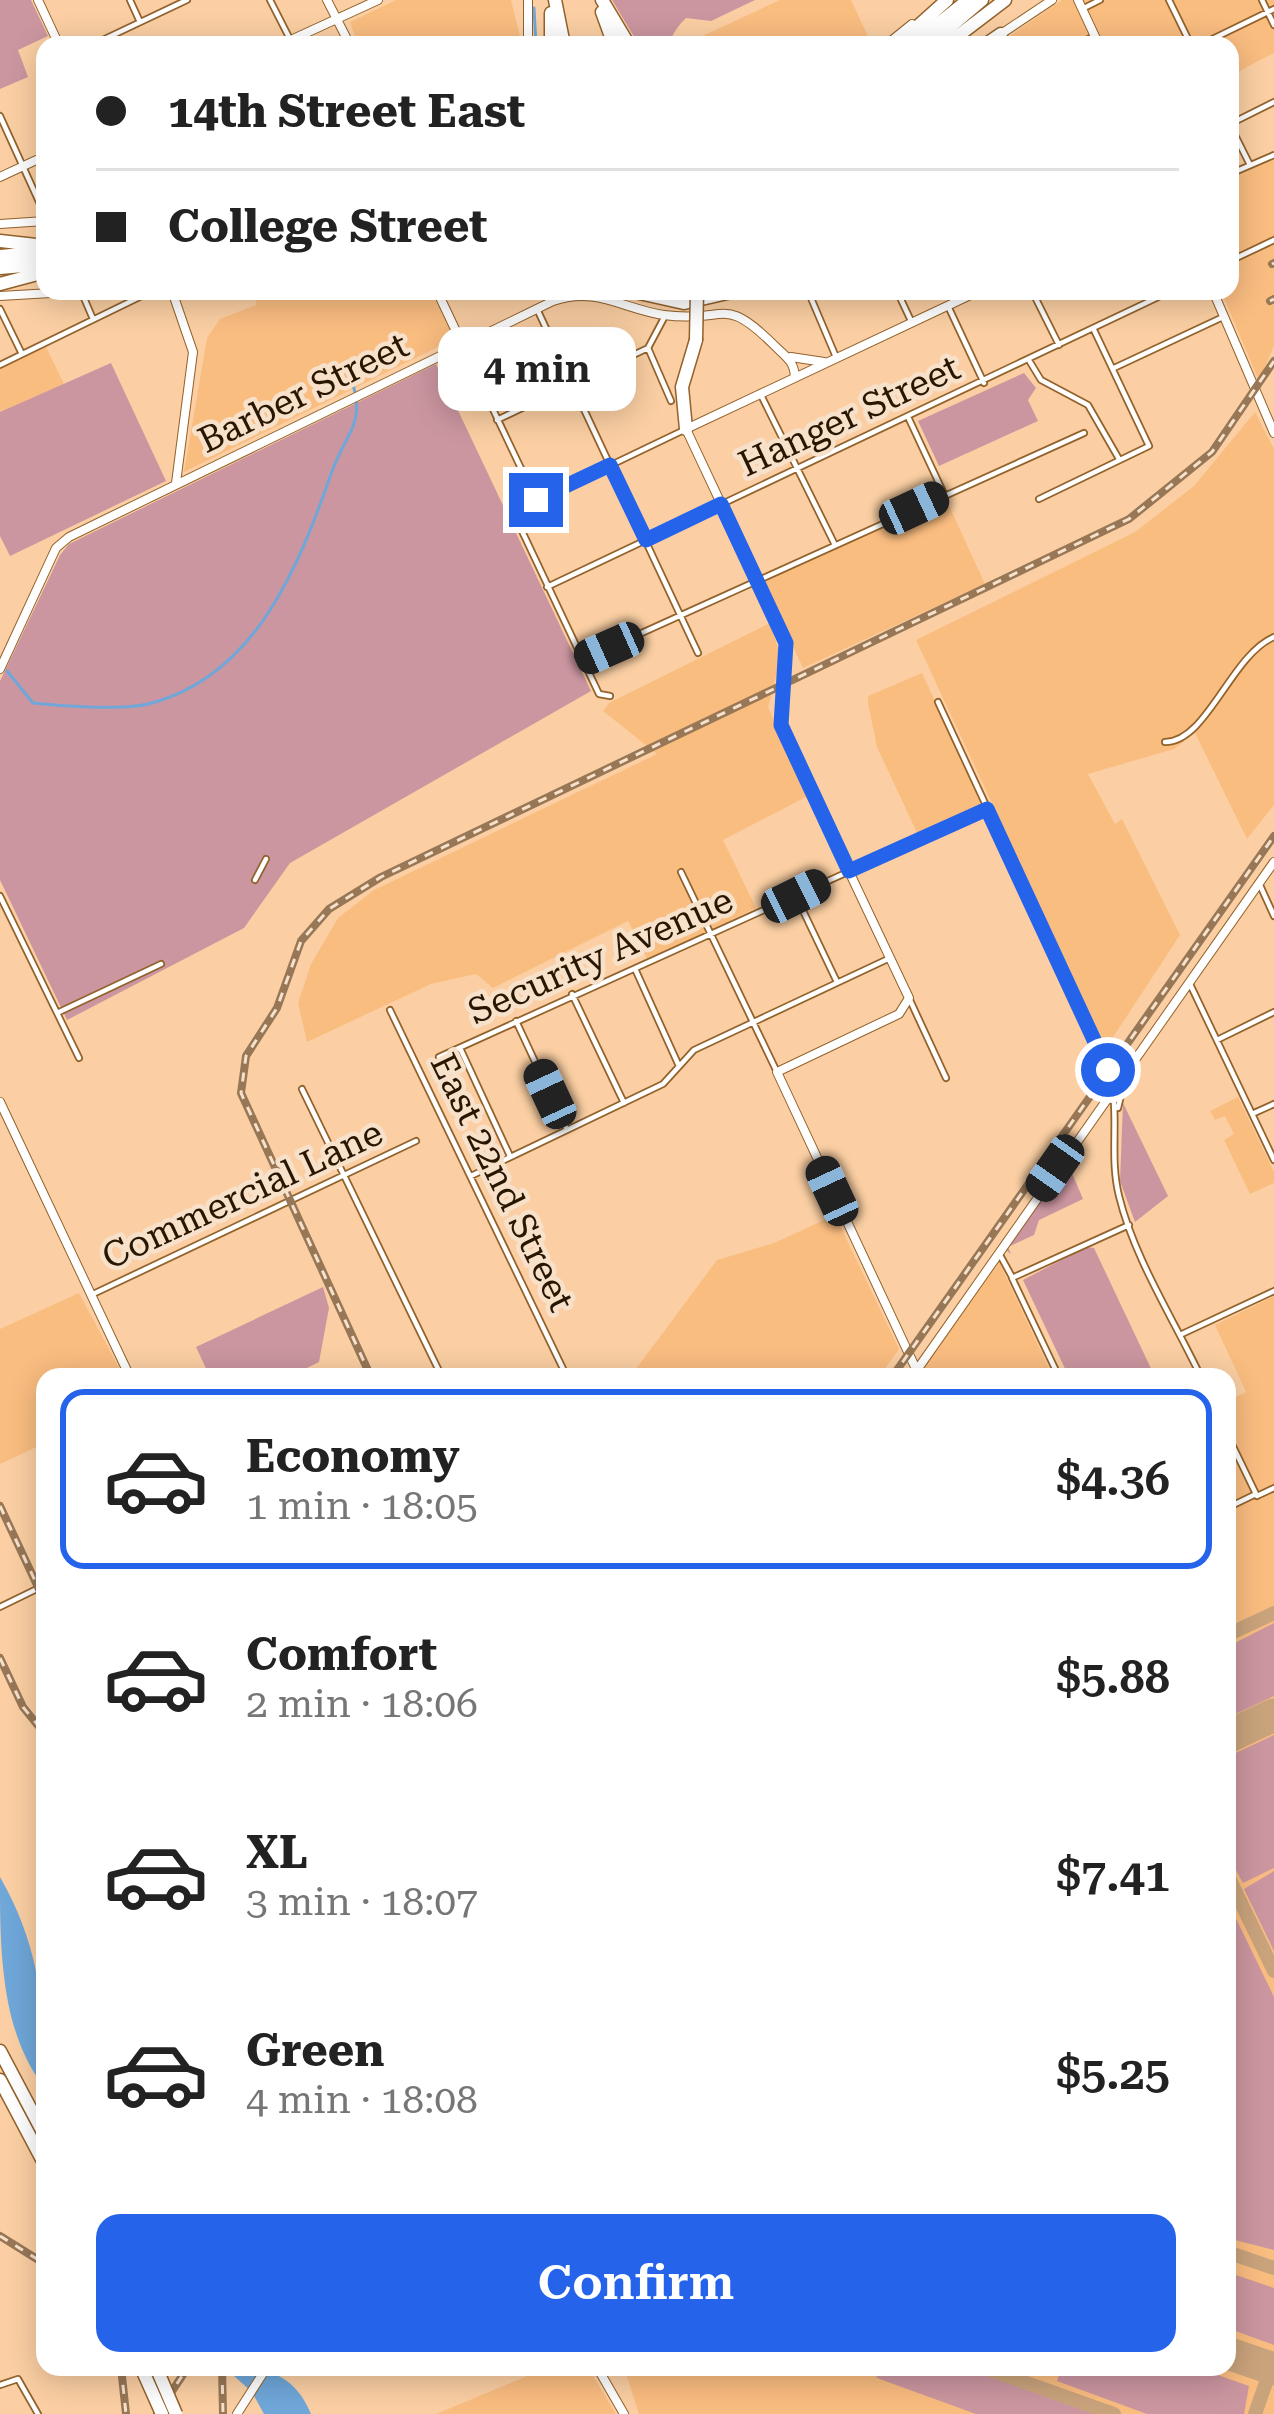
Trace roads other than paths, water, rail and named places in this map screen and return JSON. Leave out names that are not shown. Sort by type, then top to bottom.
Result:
[{"type":"highway","points":[[551,36],[553,0]]},
{"type":"highway","points":[[553,0],[562,36]]},
{"type":"highway","points":[[600,0],[611,36]]},
{"type":"highway","points":[[600,0],[623,36]]},
{"type":"highway","points":[[906,36],[943,0]]},
{"type":"highway","points":[[923,36],[968,0]]},
{"type":"highway","points":[[939,36],[982,0]]},
{"type":"highway","points":[[966,36],[1005,0]]},
{"type":"highway","points":[[959,36],[978,23]]},
{"type":"highway","points":[[0,241],[36,247]]},
{"type":"highway","points":[[0,256],[36,250]]},
{"type":"highway","points":[[0,268],[36,268]]},
{"type":"highway","points":[[0,284],[36,271]]},
{"type":"highway","points":[[686,429],[676,405],[696,340],[697,300]]},
{"type":"highway","points":[[676,405],[702,420]]},
{"type":"highway","points":[[0,2051],[36,2119]]},
{"type":"highway","points":[[0,2080],[36,2148]]},
{"type":"highway","points":[[145,2376],[162,2414]]},
{"type":"highway","points":[[160,2376],[176,2414]]},
{"type":"main road","points":[[38,0],[54,36]]},
{"type":"main road","points":[[327,0],[346,36]]},
{"type":"main road","points":[[305,36],[378,0]]},
{"type":"main road","points":[[528,0],[528,36]]},
{"type":"main road","points":[[897,36],[943,0]]},
{"type":"main road","points":[[1001,34],[1052,0]]},
{"type":"main road","points":[[1080,4],[1094,36]]},
{"type":"main road","points":[[0,177],[36,160]]},
{"type":"main road","points":[[0,224],[36,219]]},
{"type":"main road","points":[[0,296],[36,294]]},
{"type":"main road","points":[[175,300],[193,352],[175,485]]},
{"type":"main road","points":[[441,300],[462,344]]},
{"type":"main road","name":"Barber Street","points":[[0,669],[60,544],[462,344],[537,309],[569,300]]},
{"type":"main road","name":"Barber Street","points":[[611,300],[665,315],[740,315],[754,322],[800,375]]},
{"type":"main road","points":[[912,1368],[776,1072],[898,1014],[908,998],[781,725],[787,647],[686,429],[960,300]]},
{"type":"main road","points":[[1216,300],[1274,433]]},
{"type":"main road","name":"Barber Street","points":[[784,354],[825,363]]},
{"type":"main road","points":[[799,360],[800,375]]},
{"type":"main road","points":[[917,1368],[1274,862]]},
{"type":"main road","points":[[0,1102],[126,1368]]},
{"type":"main road","points":[[239,2410],[261,2376]]},
{"type":"main road","points":[[602,2376],[624,2414]]},
{"type":"street","points":[[130,0],[140,22]]},
{"type":"street","points":[[111,36],[187,0]]},
{"type":"street","points":[[270,0],[288,36]]},
{"type":"street","points":[[1080,4],[1100,0]]},
{"type":"street","points":[[1169,0],[1191,36]]},
{"type":"street","points":[[1262,0],[1271,10],[1274,25]]},
{"type":"street","points":[[1215,36],[1271,10]]},
{"type":"street","points":[[1239,120],[1274,102]]},
{"type":"street","points":[[0,116],[36,196]]},
{"type":"street","points":[[1239,142],[1250,165]]},
{"type":"street","points":[[1239,170],[1274,155]]},
{"type":"street","points":[[1239,257],[1274,240]]},
{"type":"street","points":[[86,300],[93,319]]},
{"type":"street","points":[[0,365],[133,300]]},
{"type":"street","points":[[812,300],[836,358]]},
{"type":"street","points":[[901,300],[912,323]]},
{"type":"street","points":[[1036,300],[1059,347]]},
{"type":"street","name":"Hanger Street","points":[[548,587],[1153,300]]},
{"type":"street","points":[[948,306],[984,383]]},
{"type":"street","points":[[0,309],[22,355]]},
{"type":"street","points":[[537,309],[698,652]]},
{"type":"street","points":[[497,420],[648,348],[665,315]]},
{"type":"street","points":[[1113,368],[1223,317]]},
{"type":"street","points":[[1040,499],[1149,446],[1094,330]]},
{"type":"street","points":[[462,344],[536,500]]},
{"type":"street","points":[[648,348],[676,405]]},
{"type":"street","points":[[1030,362],[1040,380],[1088,405],[1119,460]]},
{"type":"street","points":[[760,393],[834,543]]},
{"type":"street","points":[[909,419],[944,494]]},
{"type":"street","points":[[610,696],[599,694],[513,512],[686,429]]},
{"type":"street","points":[[582,661],[1084,433]]},
{"type":"street","points":[[1165,742],[1190,732],[1251,647],[1274,637]]},
{"type":"street","points":[[938,702],[1102,1053],[1114,1086],[1116,1182],[1129,1225],[1197,1368]]},
{"type":"street","name":"Security Avenue","points":[[439,1057],[987,809]]},
{"type":"street","points":[[255,880],[266,859]]},
{"type":"street","points":[[681,872],[776,1072]]},
{"type":"street","points":[[1259,883],[1274,916]]},
{"type":"street","points":[[0,896],[79,1058]]},
{"type":"street","points":[[796,896],[837,982]]},
{"type":"street","points":[[471,1176],[670,1079],[694,1050],[890,958]]},
{"type":"street","points":[[56,1013],[160,964]]},
{"type":"street","points":[[636,971],[679,1066]]},
{"type":"street","points":[[1189,982],[1274,1160]]},
{"type":"street","points":[[572,994],[624,1102]]},
{"type":"street","points":[[908,998],[946,1078]]},
{"type":"street","name":"East 22nd Street","points":[[390,1010],[563,1368]]},
{"type":"street","points":[[1217,1040],[1274,1012]]},
{"type":"street","points":[[516,1021],[567,1130]]},
{"type":"street","points":[[460,1048],[510,1156]]},
{"type":"street","points":[[1102,1053],[1119,1067],[1134,1056]]},
{"type":"street","points":[[1117,1114],[1134,1056]]},
{"type":"street","points":[[302,1089],[438,1368]]},
{"type":"street","points":[[1252,1114],[1274,1104]]},
{"type":"street","points":[[1095,1111],[1108,1106],[1117,1114]]},
{"type":"street","name":"Commercial Lane","points":[[91,1295],[416,1141]]},
{"type":"street","points":[[1012,1278],[1129,1225]]},
{"type":"street","points":[[997,1250],[1055,1368]]},
{"type":"street","points":[[1181,1335],[1274,1291]]},
{"type":"street","points":[[1236,1453],[1256,1494]]},
{"type":"street","points":[[1236,1504],[1274,1488]]},
{"type":"street","points":[[0,1606],[36,1589]]},
{"type":"street","points":[[0,2385],[18,2379],[38,2414]]},
{"type":"water","points":[[0,1877],[24,1928],[36,1970],[36,2075],[11,2015],[2,1960]]},
{"type":"water","points":[[234,2376],[278,2376],[296,2389],[311,2414],[264,2414],[252,2392]]},
{"type":"waterway","points":[[534,8],[536,36]]},
{"type":"waterway","points":[[7,671],[33,703],[110,707],[152,703],[188,689],[219,668],[269,612],[304,545],[354,425],[357,403],[349,372]]},
{"type":"railway","points":[[1270,301],[1274,299]]},
{"type":"railway","points":[[367,1368],[241,1093],[246,1056],[277,1008],[301,941],[329,909],[381,877],[1129,519],[1212,452],[1274,361]]},
{"type":"railway","points":[[898,1368],[1274,836]]},
{"type":"railway","points":[[0,1506],[36,1583]]},
{"type":"railway","points":[[0,1658],[23,1707],[36,1723]]},
{"type":"railway","points":[[0,2236],[36,2258]]},
{"type":"railway","points":[[122,2376],[126,2414]]},
{"type":"railway","points":[[157,2414],[182,2376]]},
{"type":"railway","points":[[222,2376],[223,2414]]}]
